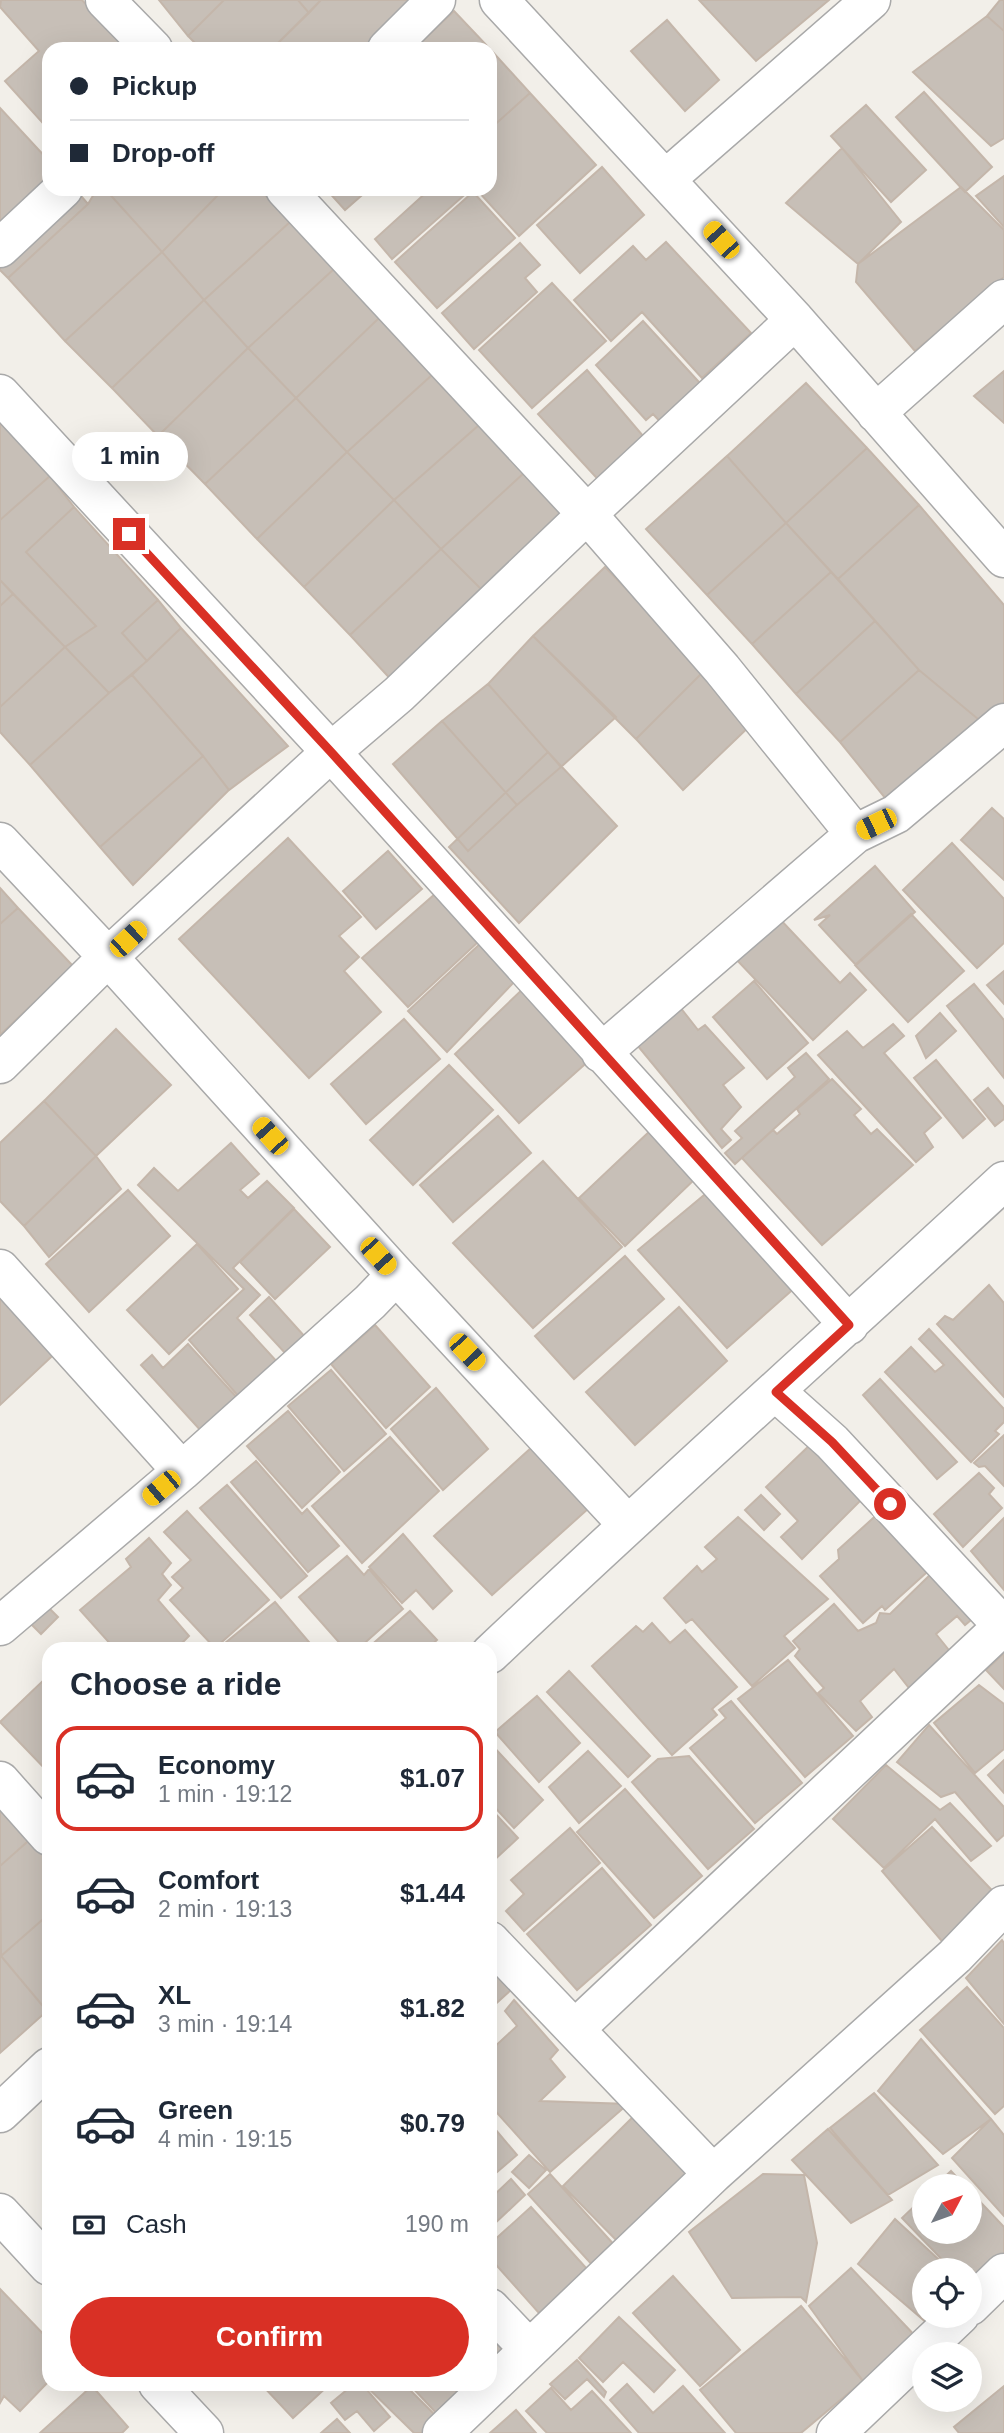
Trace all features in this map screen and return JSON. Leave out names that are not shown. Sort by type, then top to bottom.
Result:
[{"type":"street","points":[[105,0],[146,42]]},
{"type":"street","points":[[394,42],[436,0]]},
{"type":"street","points":[[499,0],[795,320],[1004,558]]},
{"type":"street","points":[[666,179],[871,0]]},
{"type":"street","points":[[0,248],[56,196]]},
{"type":"street","points":[[292,196],[587,514],[722,669],[855,834]]},
{"type":"street","points":[[876,413],[1004,299]]},
{"type":"street","points":[[0,1064],[108,957],[331,752],[399,694],[795,320]]},
{"type":"street","points":[[0,394],[331,752],[849,1325]]},
{"type":"street","points":[[601,1053],[855,834],[896,814],[1004,723]]},
{"type":"street","points":[[0,842],[627,1524]]},
{"type":"street","points":[[497,1647],[627,1524],[776,1392],[1004,1181]]},
{"type":"street","points":[[0,1269],[181,1471]]},
{"type":"street","points":[[0,1626],[181,1471],[370,1302],[396,1275]]},
{"type":"street","points":[[575,2029],[1003,1626],[832,1442],[776,1392]]},
{"type":"street","points":[[0,1781],[42,1828]]},
{"type":"street","points":[[497,2380],[713,2174],[954,1956],[1004,1905]]},
{"type":"street","points":[[497,1948],[713,2174]]},
{"type":"street","points":[[0,2113],[42,2074]]},
{"type":"street","points":[[0,2213],[42,2258]]},
{"type":"street","points":[[982,2294],[1004,2273]]},
{"type":"street","points":[[497,2315],[529,2349]]},
{"type":"street","points":[[836,2433],[946,2328]]},
{"type":"street","points":[[165,2391],[204,2433]]},
{"type":"street","points":[[442,2433],[486,2391]]},
{"type":"building","points":[[1,0],[82,0],[121,42],[42,42],[42,122],[5,81],[39,51],[0,7]]},
{"type":"building","points":[[159,0],[224,0],[188,36]]},
{"type":"building","points":[[224,0],[298,0],[309,13],[279,42],[194,42],[188,36]]},
{"type":"building","points":[[298,0],[321,0],[309,13]]},
{"type":"building","points":[[321,0],[420,0],[375,42],[279,42]]},
{"type":"building","points":[[699,0],[829,0],[756,61]]},
{"type":"building","points":[[1000,0],[1004,0],[1004,31],[987,16]]},
{"type":"building","points":[[454,11],[483,42],[421,42]]},
{"type":"building","points":[[987,16],[1004,31],[1004,138],[991,146],[913,72]]},
{"type":"building","points":[[667,20],[719,80],[685,111],[631,51]]},
{"type":"building","points":[[497,57],[530,93],[497,123]]},
{"type":"building","points":[[924,92],[992,167],[965,192],[896,117]]},
{"type":"building","points":[[530,93],[596,165],[519,236],[482,196],[497,196],[497,123]]},
{"type":"building","points":[[866,105],[926,170],[891,202],[831,136]]},
{"type":"building","points":[[0,108],[42,153],[42,196],[81,196],[88,204],[8,278],[0,270]]},
{"type":"building","points":[[842,148],[901,222],[858,264],[786,203]]},
{"type":"building","points":[[602,167],[644,215],[580,273],[537,225]]},
{"type":"building","points":[[1004,176],[1004,227],[976,196]]},
{"type":"building","points":[[961,187],[1004,230],[1004,277],[915,351],[856,282],[858,264]]},
{"type":"building","points":[[93,196],[111,196],[162,252],[65,341],[8,278],[88,204]]},
{"type":"building","points":[[111,196],[217,196],[162,252]]},
{"type":"building","points":[[217,196],[266,196],[290,222],[204,300],[162,252]]},
{"type":"building","points":[[332,196],[361,196],[345,210]]},
{"type":"building","points":[[422,196],[463,196],[392,259],[375,239]]},
{"type":"building","points":[[469,196],[477,196],[515,238],[437,308],[395,262]]},
{"type":"building","points":[[290,222],[334,269],[248,348],[204,300]]},
{"type":"building","points":[[666,242],[751,333],[702,378],[642,312],[611,341],[574,300],[633,246],[646,260]]},
{"type":"building","points":[[520,243],[540,265],[525,278],[537,292],[474,349],[442,313]]},
{"type":"building","points":[[162,252],[204,300],[112,388],[65,341]]},
{"type":"building","points":[[334,269],[379,318],[296,398],[248,348]]},
{"type":"building","points":[[552,283],[606,341],[532,408],[479,350]]},
{"type":"building","points":[[204,300],[248,348],[158,436],[112,388]]},
{"type":"building","points":[[379,318],[432,375],[347,452],[296,398]]},
{"type":"building","points":[[643,321],[709,393],[668,430],[653,414],[646,420],[596,365]]},
{"type":"building","points":[[248,348],[296,398],[205,484],[158,436]]},
{"type":"building","points":[[587,370],[649,443],[605,487],[538,414]]},
{"type":"building","points":[[1004,371],[1004,423],[974,396]]},
{"type":"building","points":[[432,375],[479,425],[394,500],[347,452]]},
{"type":"building","points":[[806,383],[867,448],[786,523],[727,456]]},
{"type":"building","points":[[296,398],[347,452],[257,539],[205,484]]},
{"type":"building","points":[[0,417],[50,476],[0,520]]},
{"type":"building","points":[[479,425],[524,473],[441,549],[394,500]]},
{"type":"building","points":[[867,448],[919,505],[838,579],[786,523]]},
{"type":"building","points":[[347,452],[394,500],[304,587],[257,539]]},
{"type":"building","points":[[727,456],[786,523],[707,595],[646,529]]},
{"type":"building","points":[[524,473],[569,518],[490,598],[441,549]]},
{"type":"building","points":[[50,476],[74,507],[26,552],[96,626],[65,647],[0,580],[0,520]]},
{"type":"building","points":[[394,500],[441,549],[350,635],[304,587]]},
{"type":"building","points":[[919,505],[1004,605],[1004,707],[984,724],[919,670],[838,579]]},
{"type":"building","points":[[74,507],[158,600],[122,633],[147,661],[109,693],[65,647],[96,626],[26,552]]},
{"type":"building","points":[[786,523],[831,572],[752,644],[707,595]]},
{"type":"building","points":[[441,549],[490,598],[396,685],[350,635]]},
{"type":"building","points":[[605,567],[705,670],[636,739],[533,636]]},
{"type":"building","points":[[831,572],[875,621],[796,694],[752,644]]},
{"type":"building","points":[[0,580],[13,594],[0,606]]},
{"type":"building","points":[[13,594],[65,647],[0,707],[0,606]]},
{"type":"building","points":[[158,600],[181,628],[147,661],[122,633]]},
{"type":"building","points":[[875,621],[919,670],[840,742],[796,694]]},
{"type":"building","points":[[181,628],[288,746],[229,790],[132,675]]},
{"type":"building","points":[[533,636],[616,717],[561,767],[488,684]]},
{"type":"building","points":[[65,647],[109,693],[30,765],[0,732],[0,707]]},
{"type":"building","points":[[705,670],[756,720],[683,790],[636,739]]},
{"type":"building","points":[[919,670],[984,724],[890,804],[840,742]]},
{"type":"building","points":[[132,675],[203,756],[100,847],[30,765]]},
{"type":"building","points":[[488,684],[561,767],[517,805],[442,721]]},
{"type":"building","points":[[442,721],[517,805],[468,851],[393,764]]},
{"type":"building","points":[[548,752],[617,826],[519,923],[449,847]]},
{"type":"building","points":[[203,756],[229,790],[133,885],[100,847]]},
{"type":"building","points":[[992,808],[1004,819],[1004,880],[961,840]]},
{"type":"building","points":[[288,838],[361,917],[339,936],[359,957],[344,971],[381,1012],[309,1078],[179,939]]},
{"type":"building","points":[[952,843],[1004,899],[1004,943],[977,968],[903,890]]},
{"type":"building","points":[[388,851],[422,889],[376,929],[343,891]]},
{"type":"building","points":[[875,866],[915,912],[856,965],[819,925],[830,915],[814,920]]},
{"type":"building","points":[[0,888],[18,908],[0,924]]},
{"type":"building","points":[[435,894],[477,943],[408,1007],[362,958]]},
{"type":"building","points":[[18,908],[73,966],[0,1035],[0,924]]},
{"type":"building","points":[[911,914],[964,971],[908,1022],[855,965]]},
{"type":"building","points":[[777,916],[840,983],[850,973],[866,990],[813,1040],[734,957]]},
{"type":"building","points":[[482,942],[516,980],[447,1052],[408,1011]]},
{"type":"building","points":[[1004,971],[1004,1004],[987,985]]},
{"type":"building","points":[[754,981],[808,1043],[767,1079],[713,1017]]},
{"type":"building","points":[[974,984],[1004,1020],[1004,1078],[947,1006]]},
{"type":"building","points":[[526,986],[592,1058],[519,1123],[455,1054]]},
{"type":"building","points":[[676,1002],[698,1030],[705,1025],[744,1068],[723,1085],[741,1107],[721,1129],[731,1140],[722,1148],[633,1040]]},
{"type":"building","points":[[940,1013],[956,1031],[926,1058],[916,1036]]},
{"type":"building","points":[[404,1019],[440,1059],[366,1124],[331,1084]]},
{"type":"building","points":[[893,1024],[904,1036],[884,1053],[941,1118],[924,1133],[933,1147],[916,1162],[818,1055],[847,1031],[863,1048]]},
{"type":"building","points":[[116,1029],[171,1085],[96,1156],[44,1101]]},
{"type":"building","points":[[806,1053],[829,1079],[735,1164],[725,1153],[742,1138],[735,1131],[795,1077],[788,1068]]},
{"type":"building","points":[[936,1060],[985,1119],[963,1138],[914,1078]]},
{"type":"building","points":[[449,1065],[493,1110],[413,1185],[370,1140]]},
{"type":"building","points":[[832,1079],[861,1109],[854,1115],[871,1134],[877,1129],[913,1165],[822,1245],[742,1158],[773,1130],[777,1134],[800,1114],[797,1109]]},
{"type":"building","points":[[988,1088],[1004,1107],[1004,1119],[995,1126],[974,1100]]},
{"type":"building","points":[[44,1101],[96,1156],[24,1226],[0,1201],[0,1143]]},
{"type":"building","points":[[498,1116],[531,1153],[453,1222],[420,1185]]},
{"type":"building","points":[[651,1130],[696,1178],[625,1246],[579,1198]]},
{"type":"building","points":[[231,1143],[259,1174],[240,1190],[248,1198],[267,1181],[294,1208],[233,1268],[260,1295],[237,1318],[279,1364],[240,1398],[189,1340],[244,1289],[138,1185],[154,1168],[178,1191]]},
{"type":"building","points":[[96,1156],[121,1189],[49,1257],[24,1226]]},
{"type":"building","points":[[543,1161],[622,1247],[533,1328],[453,1243]]},
{"type":"building","points":[[715,1186],[798,1285],[727,1348],[638,1250]]},
{"type":"building","points":[[128,1190],[170,1236],[89,1312],[46,1264]]},
{"type":"building","points":[[294,1209],[330,1247],[275,1299],[240,1262]]},
{"type":"building","points":[[197,1244],[238,1289],[169,1354],[127,1310]]},
{"type":"building","points":[[625,1256],[664,1299],[574,1379],[535,1336]]},
{"type":"building","points":[[0,1282],[65,1344],[0,1405]]},
{"type":"building","points":[[989,1285],[1004,1303],[1004,1397],[937,1324],[945,1316],[953,1320]]},
{"type":"building","points":[[269,1297],[306,1338],[287,1355],[250,1315]]},
{"type":"building","points":[[679,1307],[727,1361],[635,1445],[586,1392]]},
{"type":"building","points":[[375,1325],[430,1387],[386,1428],[331,1364]]},
{"type":"building","points":[[929,1329],[1004,1409],[1004,1422],[995,1431],[999,1434],[971,1462],[885,1372],[911,1347],[935,1372],[944,1365],[919,1339]]},
{"type":"building","points":[[188,1344],[239,1400],[203,1433],[141,1365],[152,1355],[163,1368]]},
{"type":"building","points":[[331,1370],[386,1434],[344,1471],[288,1406]]},
{"type":"building","points":[[880,1379],[957,1462],[937,1479],[863,1395]]},
{"type":"building","points":[[436,1388],[488,1449],[443,1490],[391,1429]]},
{"type":"building","points":[[288,1411],[340,1472],[302,1508],[247,1446]]},
{"type":"building","points":[[1004,1435],[1004,1486],[985,1466],[979,1467],[974,1463]]},
{"type":"building","points":[[390,1437],[439,1491],[362,1563],[312,1506]]},
{"type":"building","points":[[812,1443],[865,1496],[802,1559],[781,1537],[798,1521],[766,1487]]},
{"type":"building","points":[[531,1448],[589,1508],[492,1595],[434,1536]]},
{"type":"building","points":[[256,1461],[302,1514],[307,1509],[339,1546],[308,1572],[231,1482]]},
{"type":"building","points":[[979,1473],[994,1488],[989,1494],[1002,1508],[963,1547],[934,1514]]},
{"type":"building","points":[[227,1485],[307,1576],[281,1598],[200,1508]]},
{"type":"building","points":[[761,1495],[780,1514],[764,1530],[745,1510]]},
{"type":"building","points":[[893,1500],[945,1556],[885,1610],[882,1606],[863,1623],[820,1576],[839,1559],[838,1550]]},
{"type":"building","points":[[187,1511],[269,1600],[222,1642],[209,1642],[170,1600],[183,1588],[172,1577],[191,1560],[164,1532]]},
{"type":"building","points":[[738,1517],[828,1599],[784,1636],[795,1648],[752,1686],[692,1619],[686,1623],[664,1598],[697,1566],[702,1572],[717,1559],[705,1547]]},
{"type":"building","points":[[1004,1518],[1004,1590],[971,1551]]},
{"type":"building","points":[[403,1534],[452,1591],[433,1609],[416,1590],[402,1603],[369,1567]]},
{"type":"building","points":[[149,1538],[171,1563],[162,1574],[171,1585],[158,1600],[189,1636],[183,1642],[109,1642],[80,1610],[131,1567],[126,1559]]},
{"type":"building","points":[[347,1556],[364,1575],[369,1569],[403,1609],[366,1642],[339,1642],[299,1597]]},
{"type":"building","points":[[935,1570],[977,1615],[965,1625],[957,1616],[936,1634],[956,1659],[916,1697],[894,1669],[860,1701],[872,1717],[856,1731],[818,1693],[824,1688],[795,1656],[800,1649],[793,1641],[834,1604],[858,1631],[876,1623],[880,1613],[890,1614]]},
{"type":"building","points":[[29,1588],[58,1617],[41,1634],[12,1605]]},
{"type":"building","points":[[275,1602],[309,1642],[226,1642]]},
{"type":"building","points":[[410,1611],[437,1640],[435,1642],[375,1642]]},
{"type":"building","points":[[652,1623],[670,1643],[685,1630],[737,1687],[712,1709],[717,1715],[672,1755],[592,1666],[636,1626],[643,1632]]},
{"type":"building","points":[[1004,1653],[1004,1689],[986,1670]]},
{"type":"building","points":[[788,1660],[853,1736],[805,1777],[738,1699]]},
{"type":"building","points":[[569,1671],[650,1756],[628,1777],[547,1692]]},
{"type":"building","points":[[42,1682],[42,1766],[0,1722]]},
{"type":"building","points":[[979,1685],[1004,1704],[1004,1749],[975,1773],[934,1723]]},
{"type":"building","points":[[537,1696],[580,1743],[539,1782],[497,1734],[497,1730]]},
{"type":"building","points":[[731,1701],[802,1783],[755,1823],[690,1748],[726,1718],[719,1710]]},
{"type":"building","points":[[929,1725],[1004,1807],[1004,1835],[997,1841],[955,1792],[941,1797],[897,1762]]},
{"type":"building","points":[[497,1751],[543,1800],[514,1828],[497,1810]]},
{"type":"building","points":[[588,1751],[621,1786],[579,1823],[549,1787]]},
{"type":"building","points":[[689,1756],[754,1829],[708,1869],[632,1782],[658,1759]]},
{"type":"building","points":[[1004,1760],[1004,1793],[988,1775]]},
{"type":"building","points":[[886,1765],[940,1810],[950,1803],[991,1846],[971,1861],[935,1819],[884,1868],[833,1819]]},
{"type":"building","points":[[625,1789],[702,1876],[654,1918],[577,1832]]},
{"type":"building","points":[[0,1796],[35,1835],[0,1866]]},
{"type":"building","points":[[497,1816],[518,1838],[497,1858]]},
{"type":"building","points":[[932,1827],[1003,1902],[947,1947],[882,1871]]},
{"type":"building","points":[[570,1828],[600,1863],[524,1931],[506,1911],[524,1894],[511,1880]]},
{"type":"building","points":[[35,1835],[42,1843],[42,1920],[1,1956],[0,1866]]},
{"type":"building","points":[[602,1868],[651,1925],[577,1990],[527,1934]]},
{"type":"building","points":[[42,1920],[42,2005],[1,1956]]},
{"type":"building","points":[[1002,1940],[1004,1943],[1004,2024],[966,1978]]},
{"type":"building","points":[[1,1956],[42,2005],[42,2015],[0,2053]]},
{"type":"building","points":[[497,1972],[512,1989],[497,2003]]},
{"type":"building","points":[[967,1987],[1004,2028],[1004,2106],[995,2114],[920,2030]]},
{"type":"building","points":[[514,2000],[558,2050],[550,2059],[565,2077],[540,2101],[628,2104],[550,2172],[497,2113],[497,2045],[517,2026],[505,2011]]},
{"type":"building","points":[[921,2039],[991,2119],[943,2154],[878,2091]]},
{"type":"building","points":[[874,2093],[938,2165],[923,2174],[912,2174],[912,2181],[888,2195],[830,2128]]},
{"type":"building","points":[[639,2111],[700,2173],[624,2248],[563,2186]]},
{"type":"building","points":[[991,2119],[1004,2135],[1004,2216],[982,2191],[982,2174],[966,2174],[952,2158]]},
{"type":"building","points":[[828,2129],[892,2200],[851,2223],[792,2160]]},
{"type":"building","points":[[497,2131],[517,2155],[497,2172]]},
{"type":"building","points":[[529,2155],[546,2170],[529,2188],[512,2172]]},
{"type":"building","points":[[550,2174],[617,2248],[595,2268],[528,2194]]},
{"type":"building","points":[[763,2174],[804,2175],[817,2243],[806,2302],[801,2297],[732,2298],[689,2232]]},
{"type":"building","points":[[511,2179],[525,2195],[497,2221],[497,2192]]},
{"type":"building","points":[[982,2204],[1004,2227],[1004,2255],[982,2276],[982,2258],[940,2258],[927,2244],[982,2244]]},
{"type":"building","points":[[531,2207],[596,2279],[547,2322],[497,2266],[497,2238]]},
{"type":"building","points":[[912,2208],[912,2228],[902,2218]]},
{"type":"building","points":[[895,2219],[912,2235],[912,2244],[922,2244],[937,2258],[912,2258],[912,2310],[858,2264]]},
{"type":"building","points":[[851,2268],[918,2339],[863,2381],[809,2306]]},
{"type":"building","points":[[673,2276],[740,2350],[700,2386],[633,2313]]},
{"type":"building","points":[[0,2289],[42,2333],[42,2388],[20,2411],[4,2396],[0,2403]]},
{"type":"building","points":[[801,2306],[863,2381],[801,2433],[736,2433],[700,2390]]},
{"type":"building","points":[[619,2317],[675,2370],[654,2392],[623,2362],[603,2382],[579,2358]]},
{"type":"building","points":[[497,2334],[518,2356],[497,2376]]},
{"type":"building","points":[[577,2360],[606,2392],[604,2397],[587,2379],[565,2399],[550,2384]]},
{"type":"building","points":[[627,2384],[653,2413],[683,2386],[725,2433],[639,2433],[610,2400]]},
{"type":"building","points":[[1004,2386],[1004,2433],[959,2433],[954,2427],[972,2412],[982,2412],[982,2404]]},
{"type":"building","points":[[551,2388],[571,2410],[592,2391],[631,2433],[547,2433],[526,2411]]},
{"type":"building","points":[[86,2391],[96,2391],[128,2427],[122,2433],[40,2433]]},
{"type":"building","points":[[268,2391],[322,2391],[293,2418]]},
{"type":"building","points":[[346,2391],[368,2391],[390,2417],[374,2431],[357,2411],[345,2420],[331,2403]]},
{"type":"building","points":[[371,2391],[411,2391],[437,2417],[429,2433],[414,2433]]},
{"type":"building","points":[[416,2391],[456,2391],[463,2399],[441,2418]]},
{"type":"building","points":[[516,2410],[536,2433],[490,2433]]},
{"type":"building","points":[[337,2419],[350,2433],[321,2433]]},
{"type":"route","points":[[129,534],[331,752],[849,1325],[776,1392],[832,1442],[890,1504]]}]
